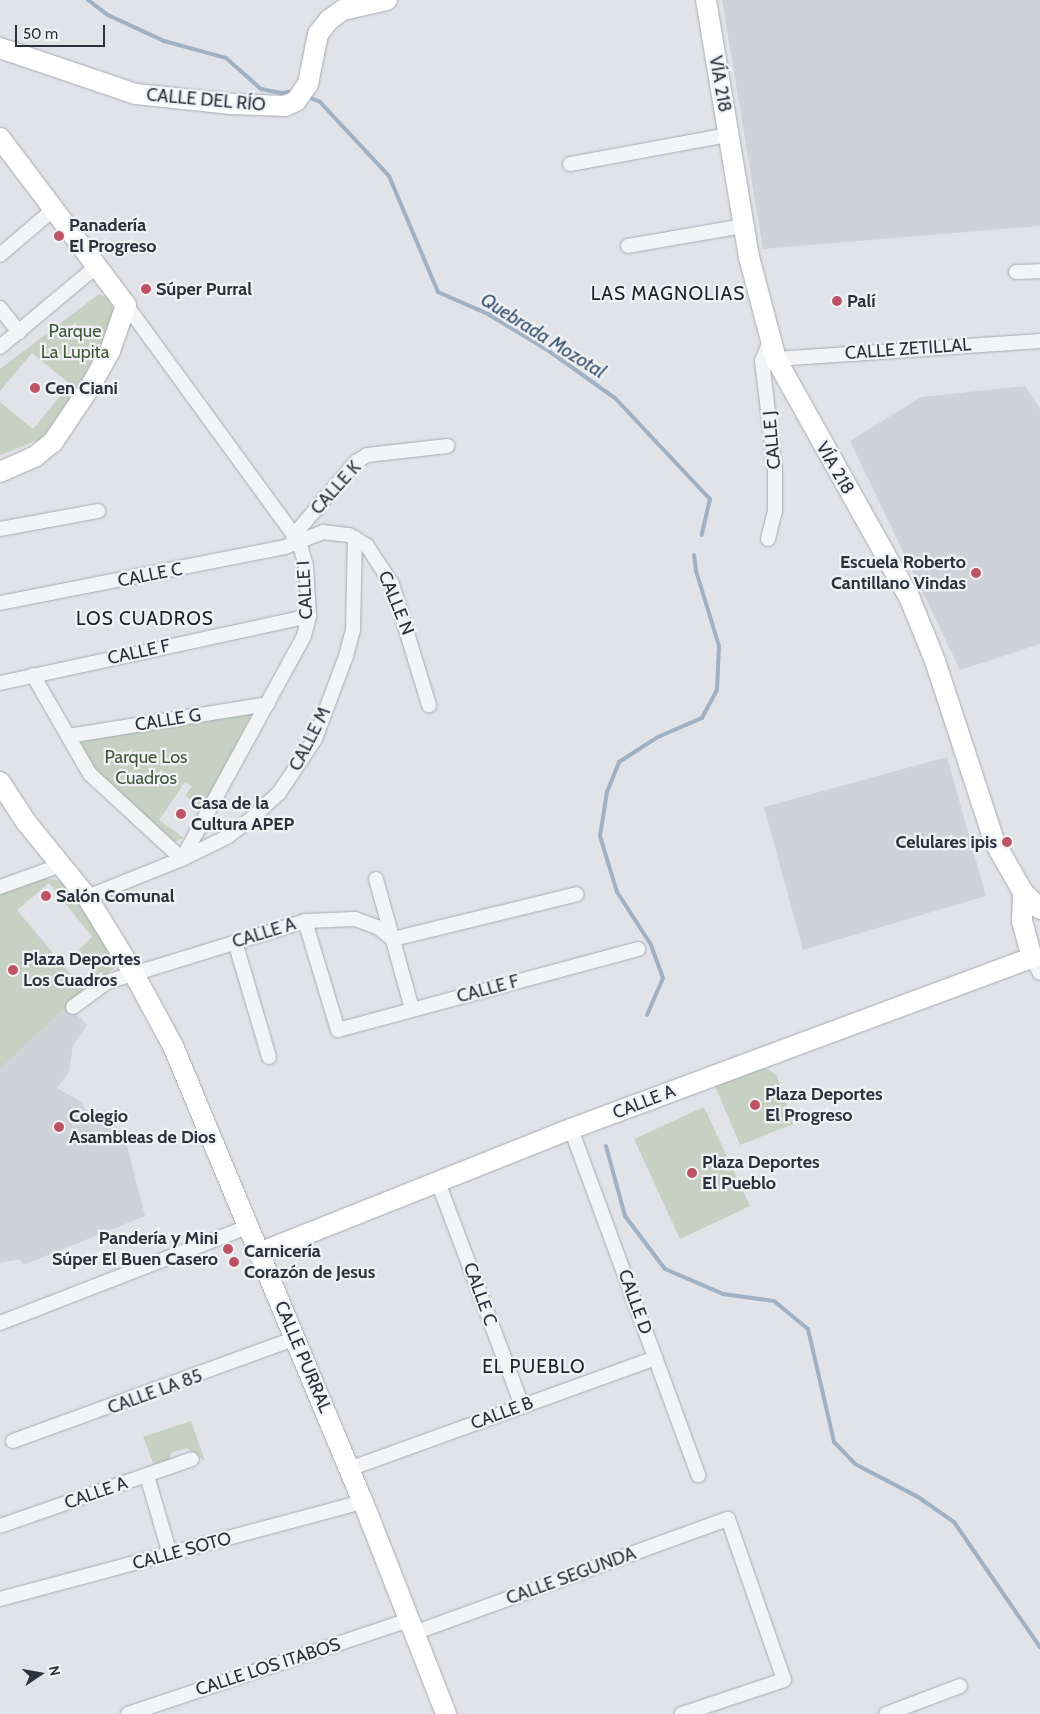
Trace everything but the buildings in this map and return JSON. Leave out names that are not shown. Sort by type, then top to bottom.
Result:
[{"type":"street","name":"CALLE DEL RÍO","points":[[0,48],[136,94],[256,106],[285,106],[296,101],[308,84],[318,34],[329,20],[343,10],[387,0]]},
{"type":"street","name":"VÍA 218","points":[[706,0],[744,226],[773,350],[910,599],[935,661],[982,808],[1007,868],[1023,892],[1040,909]]},
{"type":"street","points":[[570,164],[728,135]]},
{"type":"street","points":[[0,472],[36,456],[53,442],[106,359],[126,305],[55,208],[4,149]]},
{"type":"street","points":[[0,255],[55,208]]},
{"type":"street","points":[[628,246],[744,226]]},
{"type":"street","points":[[0,347],[98,265]]},
{"type":"street","points":[[1016,272],[1040,270]]},
{"type":"street","name":"CALLE I","points":[[126,305],[208,414],[296,539],[306,566],[308,616],[304,636],[182,859]]},
{"type":"street","points":[[0,308],[19,332]]},
{"type":"street","name":"CALLE ZETILLAL","points":[[773,350],[1040,341]]},
{"type":"street","name":"CALLE J","points":[[768,539],[775,511],[776,470],[762,361],[773,350]]},
{"type":"street","name":"CALLE K","points":[[296,539],[356,462],[367,455],[447,446]]},
{"type":"street","points":[[0,529],[98,512]]},
{"type":"street","points":[[296,539],[323,532],[355,538]]},
{"type":"street","name":"CALLE N","points":[[355,538],[367,546],[392,584],[429,705]]},
{"type":"street","name":"CALLE M","points":[[182,859],[227,837],[252,818],[279,793],[315,739],[346,656],[353,630],[355,538]]},
{"type":"street","name":"CALLE C","points":[[0,602],[189,567],[296,539]]},
{"type":"street","name":"CALLE F","points":[[0,683],[308,616]]},
{"type":"street","points":[[33,675],[90,774],[182,859],[87,897]]},
{"type":"street","name":"CALLE G","points":[[68,736],[267,704]]},
{"type":"street","name":"CALLE PURRAL","points":[[0,782],[26,822],[87,897],[134,972],[173,1046],[350,1469],[446,1714]]},
{"type":"street","points":[[0,886],[61,866]]},
{"type":"street","points":[[376,879],[412,1009]]},
{"type":"street","points":[[1023,892],[1022,921],[1036,966]]},
{"type":"street","points":[[393,939],[577,894]]},
{"type":"street","name":"CALLE A","points":[[73,1007],[107,982],[134,972],[305,921],[332,918],[354,920],[377,927],[393,939]]},
{"type":"street","name":"CALLE F","points":[[305,921],[338,1030],[638,949]]},
{"type":"street","points":[[236,942],[269,1057]]},
{"type":"street","name":"CALLE A","points":[[259,1252],[572,1129],[1036,966]]},
{"type":"street","name":"CALLE D","points":[[572,1129],[698,1475]]},
{"type":"street","name":"CALLE C","points":[[438,1182],[522,1406]]},
{"type":"street","points":[[0,1322],[248,1227]]},
{"type":"street","name":"CALLE LA 85","points":[[13,1441],[296,1338]]},
{"type":"street","name":"CALLE B","points":[[350,1469],[655,1358]]},
{"type":"street","name":"CALLE A","points":[[0,1526],[192,1459]]},
{"type":"street","points":[[146,1476],[170,1554]]},
{"type":"street","name":"CALLE SOTO","points":[[0,1599],[363,1502]]},
{"type":"street","name":"CALLE SEGUNDA","points":[[412,1627],[728,1519],[784,1680],[682,1714]]},
{"type":"street","name":"CALLE LOS ITABOS","points":[[128,1714],[412,1627]]},
{"type":"street","points":[[886,1714],[960,1686]]},
{"type":"shaded area","points":[[722,0],[1040,0],[1040,226],[763,249]]},
{"type":"shaded area","name":"Escuela Roberto Cantillano Vindas","points":[[1025,386],[1040,409],[1040,644],[960,670],[850,441],[921,397]]},
{"type":"shaded area","points":[[947,757],[986,896],[803,950],[764,807]]},
{"type":"shaded area","name":"Colegio Asambleas de Dios","points":[[67,1005],[87,1025],[73,1045],[69,1072],[57,1088],[81,1102],[91,1116],[105,1111],[125,1138],[145,1216],[23,1265],[20,1259],[0,1263],[0,1069]]},
{"type":"green space","name":"Parque La Lupita","points":[[99,294],[108,298],[114,311],[103,345],[82,382],[41,439],[0,455],[0,402],[33,429],[70,384],[32,353],[0,391],[0,369]]},
{"type":"green space","name":"Parque Los Cuadros","points":[[252,714],[204,808],[185,796],[192,786],[185,782],[159,820],[184,838],[171,843],[95,772],[75,739]]},
{"type":"green space","points":[[45,878],[62,881],[104,937],[117,966],[77,996],[0,1069],[0,894]],"holes":[[[49,883],[92,937],[79,949],[94,970],[78,983],[17,910]]]},
{"type":"green space","name":"Plaza Deportes El Progreso","points":[[762,1069],[768,1069],[777,1076],[793,1124],[740,1145],[715,1086]]},
{"type":"green space","name":"Plaza Deportes El Pueblo","points":[[704,1107],[750,1206],[680,1239],[634,1139]]},
{"type":"green space","points":[[191,1421],[205,1461],[187,1448],[171,1453],[170,1460],[154,1465],[143,1437]]},
{"type":"waterway","name":"Quebrada Mozotal","points":[[88,0],[108,15],[164,41],[226,58],[261,89],[281,93],[295,91]]},
{"type":"waterway","name":"Quebrada Mozotal","points":[[306,96],[320,102],[389,176],[438,292],[488,314],[549,351],[615,398],[710,499],[702,535]]},
{"type":"waterway","name":"Quebrada Mozotal","points":[[647,1015],[663,978],[650,943],[617,892],[600,836],[607,792],[619,762],[658,737],[702,718],[717,690],[719,646],[696,571],[694,555]]},
{"type":"waterway","name":"Quebrada Mozotal","points":[[606,1146],[625,1216],[665,1269],[723,1294],[774,1301],[808,1329],[834,1442],[855,1464],[918,1497],[954,1522],[1040,1647]]},
{"type":"place","name":"Panadería El Progreso","points":[[59,236]]},
{"type":"place","name":"Súper Purral","points":[[146,289]]},
{"type":"place","name":"Palí","points":[[837,301]]},
{"type":"place","name":"Cen Ciani","points":[[35,388]]},
{"type":"place","name":"Escuela Roberto Cantillano Vindas","points":[[976,573]]},
{"type":"place","name":"Casa de la Cultura APEP","points":[[181,814]]},
{"type":"place","name":"Celulares ipis","points":[[1007,842]]},
{"type":"place","name":"Salón Comunal","points":[[46,896]]},
{"type":"place","name":"Plaza Deportes Los Cuadros","points":[[13,970]]},
{"type":"place","name":"Plaza Deportes El Progreso","points":[[755,1105]]},
{"type":"place","name":"Colegio Asambleas de Dios","points":[[59,1127]]},
{"type":"place","name":"Plaza Deportes El Pueblo","points":[[692,1173]]},
{"type":"place","name":"Pandería y Mini Súper El Buen Casero","points":[[228,1249]]},
{"type":"place","name":"Carnicería Corazón de Jesus","points":[[234,1262]]},
{"type":"district","name":"LAS MAGNOLIAS","points":[[668,294]]},
{"type":"district","name":"LOS CUADROS","points":[[145,619]]},
{"type":"district","name":"EL PUEBLO","points":[[534,1367]]}]
